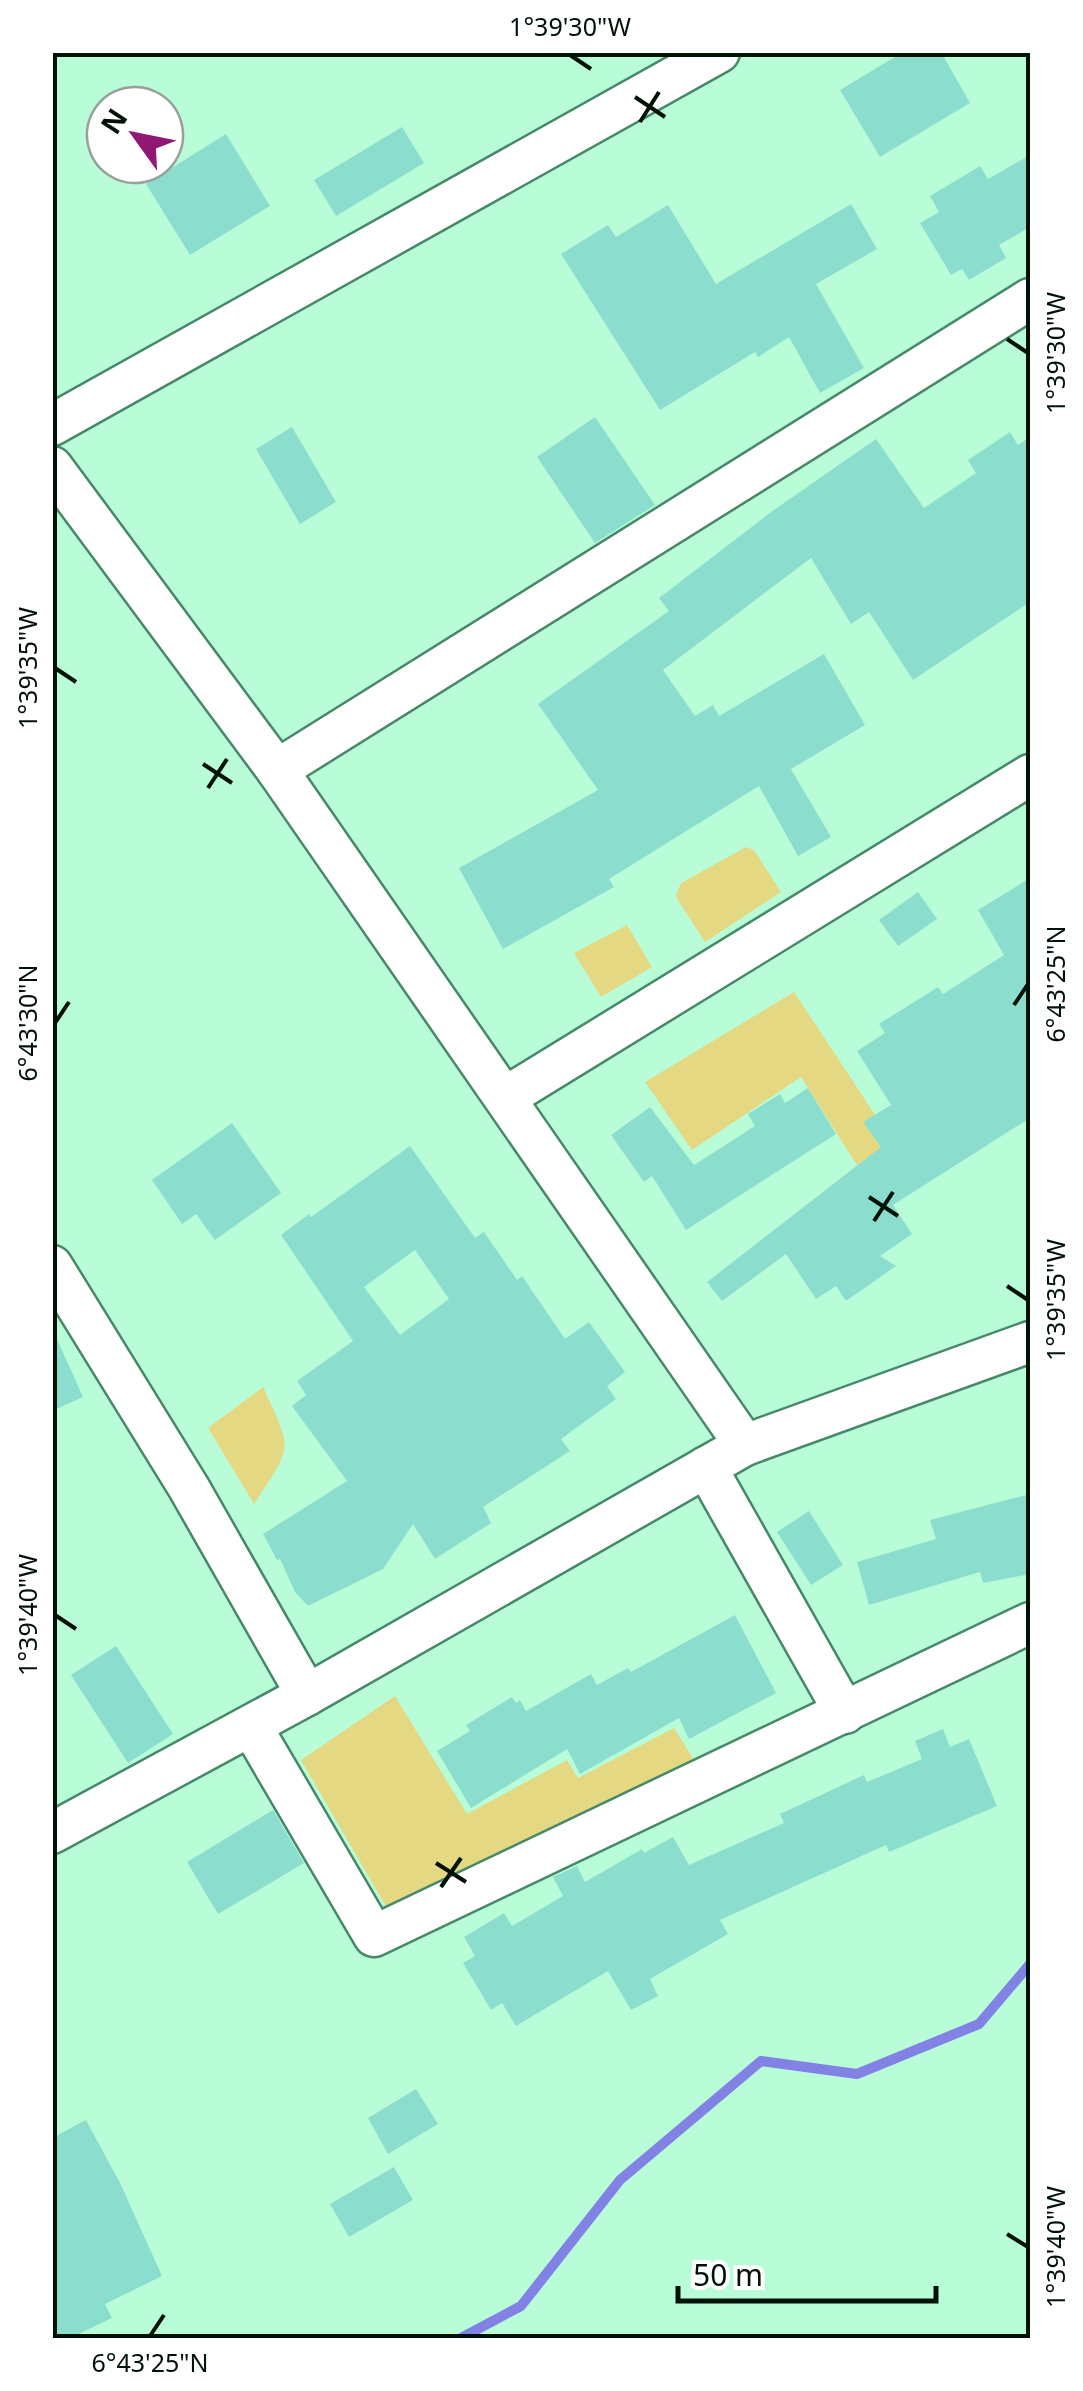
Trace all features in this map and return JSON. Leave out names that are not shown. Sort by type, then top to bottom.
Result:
[{"type":"street","points":[[52,426],[719,52]]},
{"type":"street","points":[[277,770],[1030,299]]},
{"type":"street","points":[[52,468],[277,770],[745,1444]]},
{"type":"street","points":[[506,1097],[1030,775]]},
{"type":"street","points":[[52,1266],[65,1309],[307,1695]]},
{"type":"street","points":[[52,1833],[307,1695],[745,1444],[1030,1342]]},
{"type":"street","points":[[706,1467],[845,1713]]},
{"type":"street","points":[[251,1726],[374,1936],[1030,1622]]},
{"type":"shaded area","points":[[746,847],[754,850],[781,892],[705,942],[678,900],[681,883]]},
{"type":"shaded area","points":[[627,925],[652,967],[601,997],[574,953]]},
{"type":"shaded area","points":[[794,992],[893,1142],[857,1165],[801,1077],[692,1150],[645,1082]]},
{"type":"shaded area","points":[[263,1387],[280,1424],[284,1447],[276,1470],[254,1504],[208,1428]]},
{"type":"shaded area","points":[[395,1696],[467,1814],[567,1760],[578,1778],[674,1728],[701,1771],[388,1910],[301,1760]]},
{"type":"building","points":[[903,52],[941,52],[970,103],[880,157],[840,90]]},
{"type":"building","points":[[402,127],[424,163],[336,216],[314,180]]},
{"type":"building","points":[[226,134],[270,206],[190,255],[147,185],[185,185],[185,160]]},
{"type":"building","points":[[1030,155],[1030,227],[999,245],[1006,258],[969,280],[962,269],[951,275],[920,223],[939,212],[930,196],[980,166],[988,179]]},
{"type":"building","points":[[851,204],[877,249],[816,284],[864,368],[820,393],[789,337],[758,357],[755,352],[660,410],[561,254],[608,225],[616,237],[668,205],[716,284]]},
{"type":"building","points":[[595,417],[655,505],[595,543],[537,457]]},
{"type":"building","points":[[292,427],[336,502],[300,524],[256,449]]},
{"type":"building","points":[[1010,432],[1018,445],[1030,437],[1030,602],[913,680],[869,612],[851,624],[811,558],[663,670],[695,716],[713,705],[719,716],[824,654],[865,725],[791,769],[831,837],[798,856],[759,786],[609,879],[614,887],[503,949],[459,868],[598,790],[538,704],[669,611],[659,598],[771,512],[876,439],[924,508],[976,473],[968,460]]},
{"type":"building","points":[[1030,878],[1030,1118],[893,1205],[912,1234],[880,1256],[896,1266],[846,1301],[836,1286],[816,1299],[786,1254],[722,1301],[707,1282],[881,1147],[863,1122],[891,1105],[857,1051],[885,1033],[879,1024],[938,987],[943,994],[1004,955],[978,910]]},
{"type":"building","points":[[918,892],[937,919],[898,946],[879,920]]},
{"type":"building","points":[[808,1088],[836,1134],[686,1230],[652,1176],[644,1182],[611,1135],[650,1107],[694,1165],[755,1126],[748,1114],[780,1094],[785,1103]]},
{"type":"building","points":[[232,1123],[281,1193],[215,1240],[196,1214],[182,1224],[152,1180]]},
{"type":"building","points":[[410,1146],[475,1238],[484,1232],[517,1280],[522,1276],[565,1339],[589,1322],[625,1372],[607,1386],[616,1399],[561,1439],[570,1451],[483,1507],[491,1523],[435,1559],[413,1524],[383,1569],[308,1606],[295,1592],[263,1534],[347,1481],[292,1406],[306,1395],[297,1381],[353,1341],[281,1235],[309,1214],[311,1217]],"holes":[[[415,1250],[449,1299],[400,1335],[364,1287]]]},
{"type":"building","points":[[52,1328],[83,1397],[52,1411]]},
{"type":"building","points":[[1030,1494],[1030,1574],[983,1583],[980,1572],[869,1605],[857,1562],[936,1539],[930,1520]]},
{"type":"building","points":[[809,1511],[843,1565],[811,1585],[777,1532]]},
{"type":"building","points":[[735,1615],[776,1693],[689,1739],[679,1718],[580,1774],[567,1749],[471,1808],[437,1751],[470,1731],[466,1725],[512,1697],[516,1703],[520,1700],[526,1711],[591,1674],[597,1685],[628,1668],[631,1672]]},
{"type":"building","points":[[116,1646],[173,1734],[128,1763],[71,1675]]},
{"type":"building","points":[[943,1729],[950,1747],[969,1739],[997,1806],[889,1852],[886,1845],[720,1920],[728,1934],[650,1979],[658,1996],[631,2010],[608,1971],[516,2026],[502,2003],[491,2010],[463,1963],[475,1956],[464,1937],[504,1913],[512,1926],[563,1896],[553,1877],[577,1866],[585,1882],[642,1849],[644,1853],[673,1837],[689,1865],[784,1823],[780,1814],[864,1775],[867,1782],[922,1759],[915,1741]]},
{"type":"building","points":[[273,1810],[304,1863],[218,1914],[187,1862]]},
{"type":"building","points":[[416,2089],[438,2124],[388,2154],[368,2118]]},
{"type":"building","points":[[86,2120],[162,2276],[105,2304],[112,2318],[70,2338],[58,2338],[52,2327],[52,2138]]},
{"type":"building","points":[[394,2167],[413,2200],[349,2237],[330,2204]]},
{"type":"waterway","points":[[461,2338],[521,2306],[620,2180],[761,2061],[857,2074],[979,2024],[1030,1964]]}]
